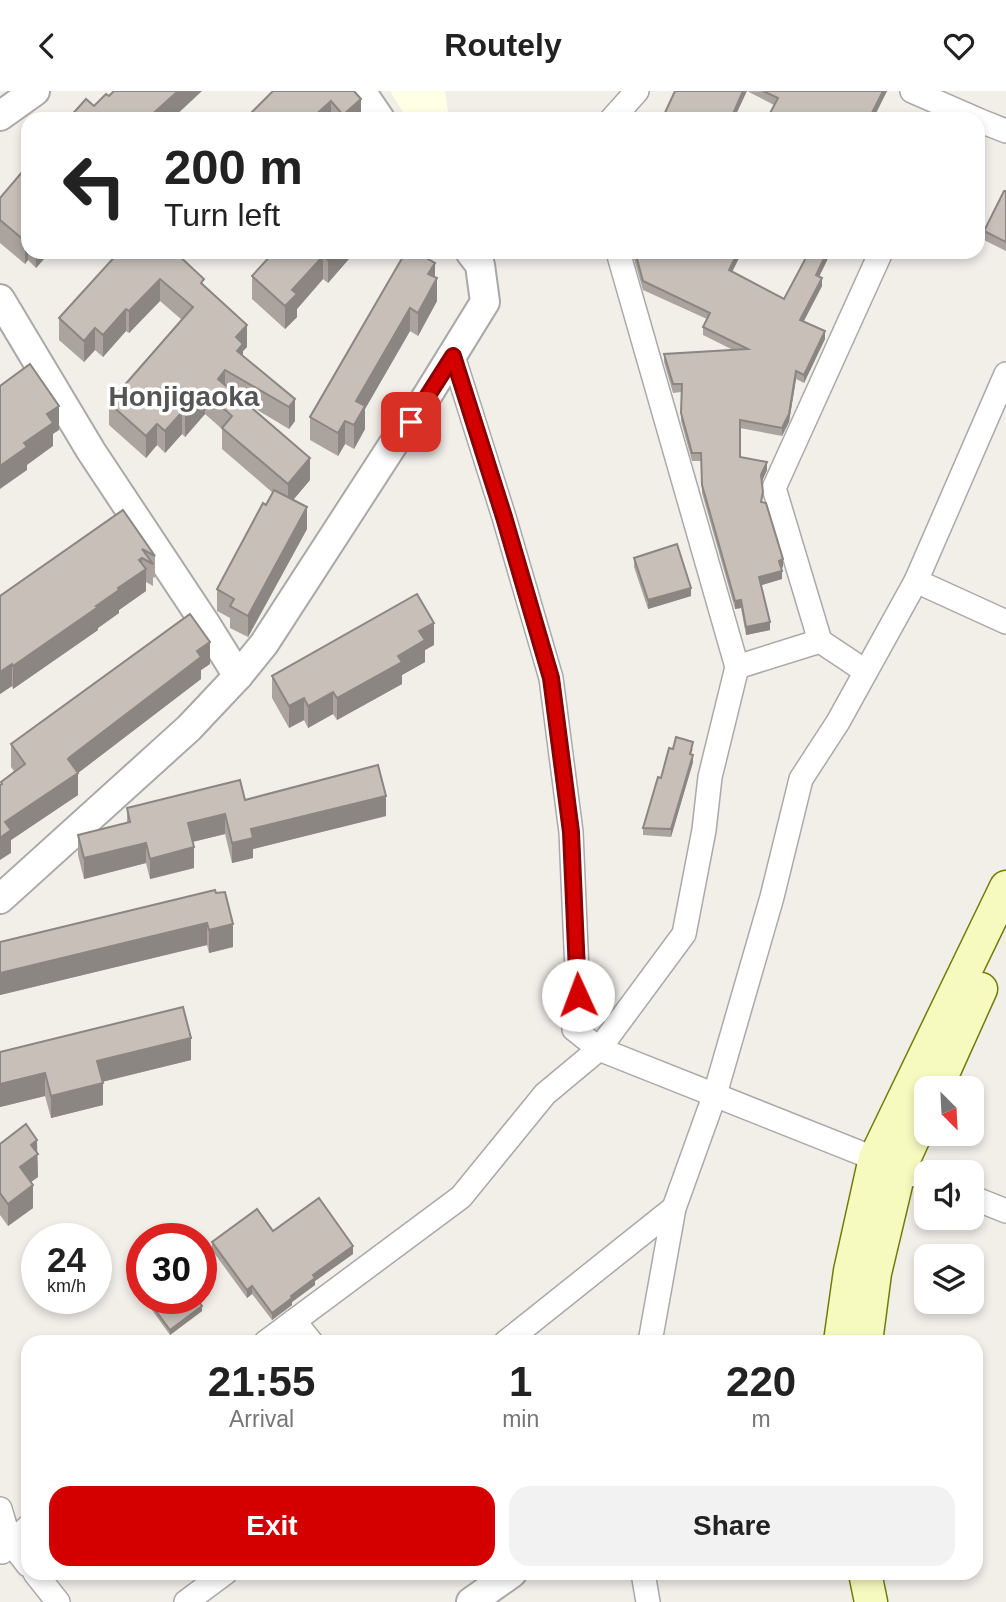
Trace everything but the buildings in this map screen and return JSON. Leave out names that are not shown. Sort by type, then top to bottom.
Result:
[{"type":"main road","points":[[867,1335],[875,1273],[900,1168],[1006,887]]},
{"type":"main road","points":[[942,1076],[1006,933]]},
{"type":"main road","points":[[841,1335],[850,1271],[914,1137]]},
{"type":"main road","points":[[847,1580],[852,1602]]},
{"type":"main road","points":[[866,1580],[871,1602]]},
{"type":"street","points":[[0,116],[35,91]]},
{"type":"street","points":[[361,91],[375,112]]},
{"type":"street","points":[[618,112],[637,91]]},
{"type":"street","points":[[912,91],[947,106]]},
{"type":"street","points":[[985,122],[1006,131]]},
{"type":"street","points":[[0,899],[190,728],[264,644],[453,356],[485,302],[480,265],[475,259]]},
{"type":"street","points":[[275,1335],[461,1197],[545,1094],[599,1049],[684,934],[704,830],[710,777],[737,667],[620,259]]},
{"type":"street","points":[[865,671],[820,641],[774,488],[878,259]]},
{"type":"street","points":[[0,299],[91,451],[238,676]]},
{"type":"street","points":[[453,356],[551,678],[571,832],[578,995],[574,1030],[599,1049],[900,1168]]},
{"type":"street","points":[[651,1335],[674,1207],[715,1094],[772,897],[801,779],[838,722],[916,581],[1006,374]]},
{"type":"street","points":[[916,581],[1006,622]]},
{"type":"street","points":[[737,667],[820,641]]},
{"type":"street","points":[[984,1202],[1006,1211]]},
{"type":"street","points":[[515,1335],[674,1207]]},
{"type":"street","points":[[294,1321],[305,1335]]},
{"type":"street","points":[[0,1509],[5,1548],[21,1560]]},
{"type":"street","points":[[5,1548],[21,1533]]},
{"type":"street","points":[[41,1580],[58,1602]]},
{"type":"street","points":[[186,1602],[216,1580]]},
{"type":"street","points":[[471,1602],[494,1580]]},
{"type":"street","points":[[644,1580],[648,1602]]},
{"type":"shaded area","points":[[390,91],[445,91],[448,112],[403,112]]},
{"type":"district","name":"Honjigaoka","points":[[184,396]]},
{"type":"route","points":[[411,422],[453,356],[551,678],[571,832],[578,995]]}]
